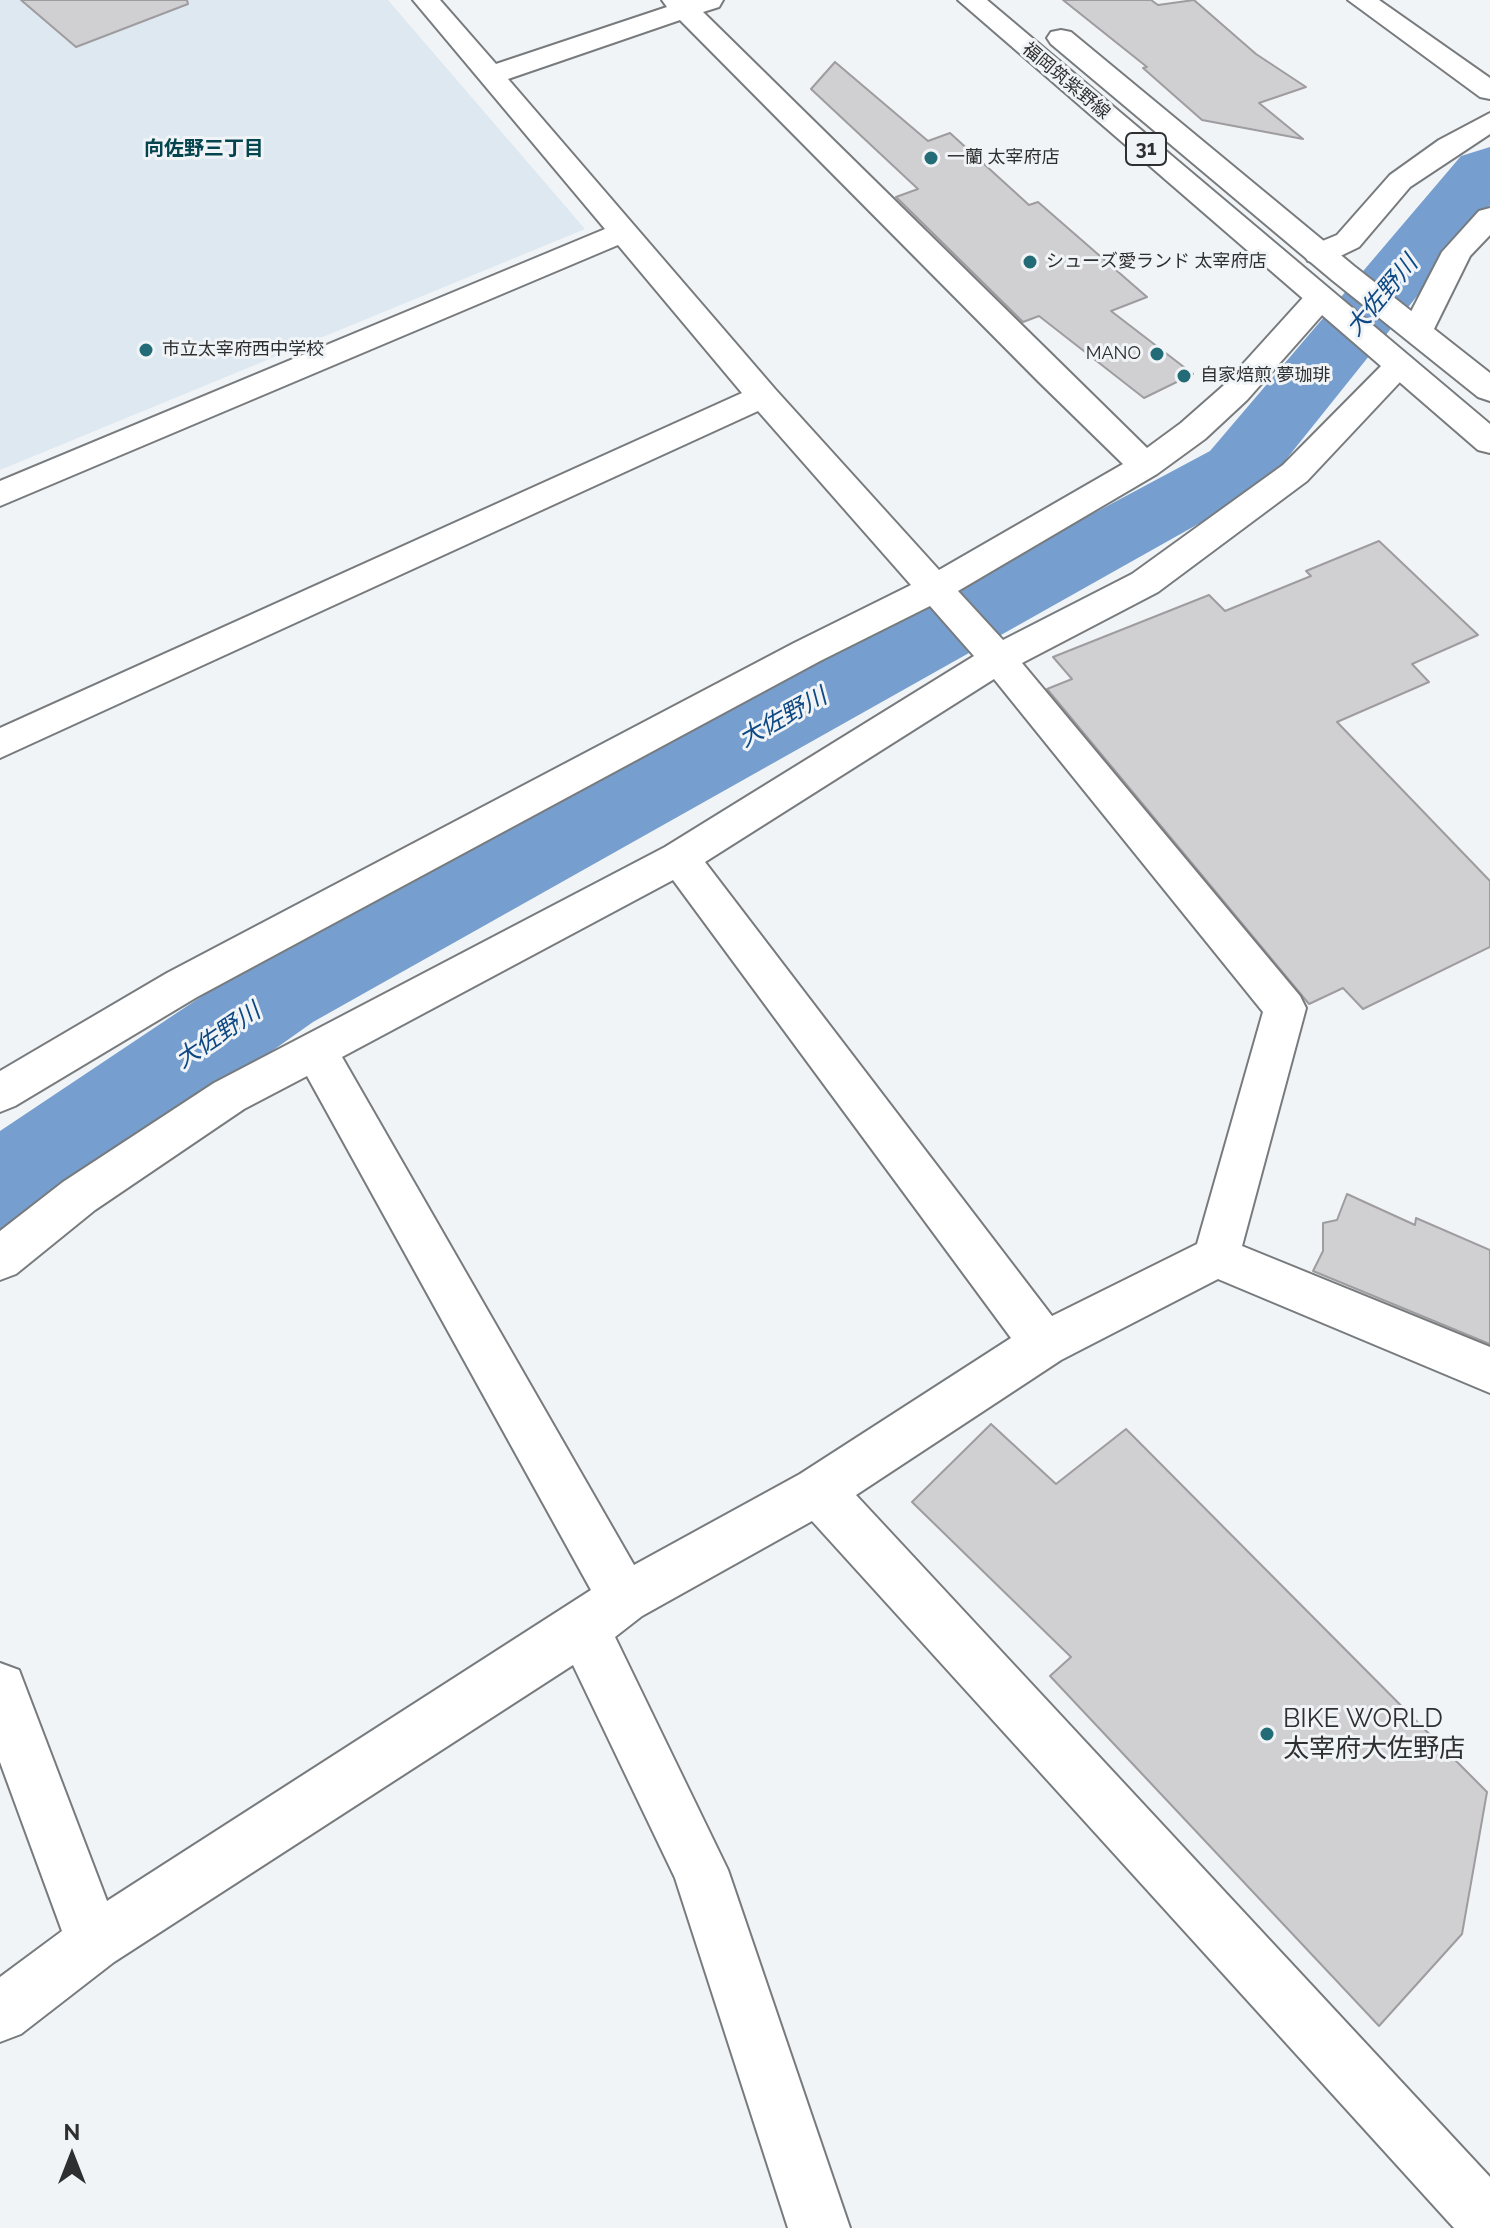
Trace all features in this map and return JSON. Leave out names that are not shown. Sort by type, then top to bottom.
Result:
[{"type":"street","points":[[0,2013],[94,1942],[604,1613],[818,1491],[1044,1344],[1216,1257],[1285,1008],[998,659],[763,396],[426,0]]},
{"type":"street","name":"福岡筑紫野線","points":[[971,0],[1490,442]]},
{"type":"street","points":[[1361,0],[1490,91]]},
{"type":"street","points":[[492,75],[691,3],[1050,375],[1145,466]]},
{"type":"street","name":"福岡筑紫野線","points":[[1041,20],[1331,263],[1490,390]]},
{"type":"street","points":[[1331,263],[1400,181],[1449,146],[1490,122]]},
{"type":"street","points":[[1417,331],[1457,252],[1490,217]]},
{"type":"street","points":[[0,494],[622,233]]},
{"type":"street","points":[[0,1093],[182,985],[807,652],[934,589],[1145,466],[1193,431],[1235,393],[1320,298]]},
{"type":"street","points":[[0,1259],[79,1196],[217,1104],[679,858],[998,659],[1145,583],[1231,523],[1295,473],[1400,365]]},
{"type":"street","points":[[0,744],[763,396]]},
{"type":"street","points":[[679,858],[1044,1344]]},
{"type":"street","points":[[316,1052],[604,1613],[700,1870],[819,2228]]},
{"type":"street","points":[[1216,1257],[1490,1370]]},
{"type":"street","points":[[818,1491],[1490,2222]]},
{"type":"street","points":[[0,1689],[94,1942]]},
{"type":"shaded area","name":"市立太宰府西中学校","points":[[0,0],[388,0],[585,229],[0,470]]},
{"type":"building","points":[[21,0],[187,0],[188,4],[76,47]]},
{"type":"building","points":[[1063,0],[1151,0],[1158,5],[1194,0],[1256,54],[1306,87],[1259,103],[1303,139],[1202,120],[1143,68],[1147,67]]},
{"type":"building","points":[[835,62],[928,141],[950,133],[1029,205],[1038,202],[1147,297],[1111,311],[1193,374],[1144,398],[1039,316],[1023,322],[896,197],[918,189],[811,89]]},
{"type":"building","points":[[1379,541],[1478,635],[1412,664],[1429,682],[1337,722],[1490,881],[1490,947],[1363,1009],[1343,988],[1309,1004],[1047,689],[1072,679],[1053,657],[1209,595],[1225,611],[1311,576],[1306,571]]},
{"type":"building","points":[[1347,1194],[1415,1225],[1416,1218],[1490,1250],[1490,1344],[1313,1271],[1323,1251],[1323,1223],[1337,1220]]},
{"type":"building","name":"BIKE WORLD 太宰府大佐野店","points":[[991,1424],[1056,1484],[1126,1429],[1487,1792],[1462,1934],[1379,2026],[1050,1676],[1071,1657],[912,1502]]},
{"type":"waterway","name":"大佐野川","points":[[0,1186],[280,994],[1237,469],[1484,170],[1490,167]]},
{"type":"place","name":"一蘭 太宰府店","points":[[931,158]]},
{"type":"place","name":"シューズ愛ランド 太宰府店","points":[[1030,262]]},
{"type":"place","name":"市立太宰府西中学校","points":[[146,350]]},
{"type":"place","name":"MANO","points":[[1157,354]]},
{"type":"place","name":"自家焙煎 夢珈琲","points":[[1184,376]]},
{"type":"place","name":"BIKE WORLD 太宰府大佐野店","points":[[1267,1734]]},
{"type":"district","name":"向佐野三丁目","points":[[204,149]]}]
